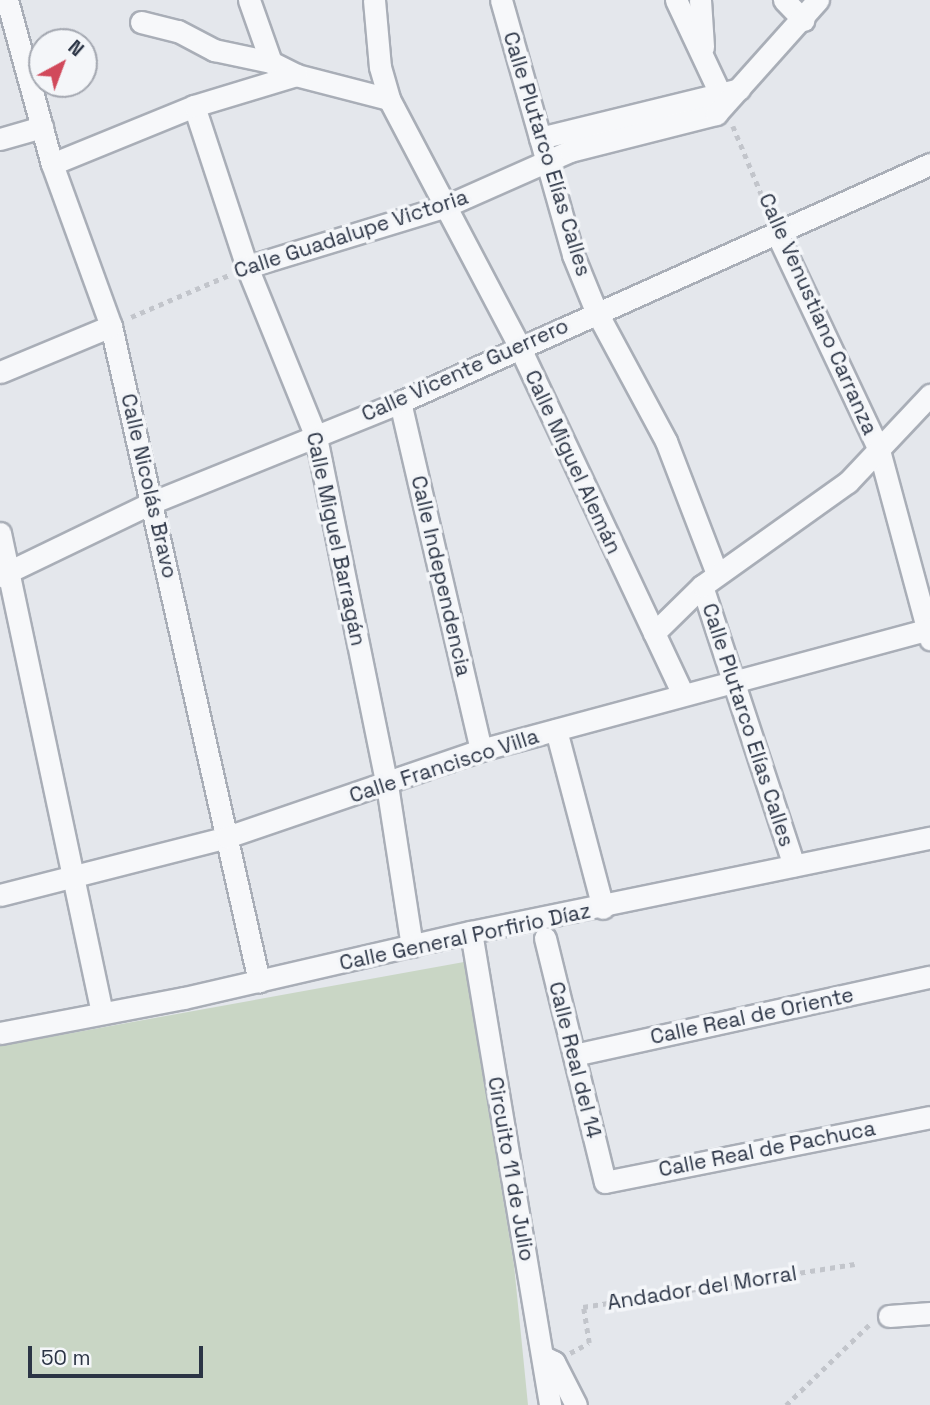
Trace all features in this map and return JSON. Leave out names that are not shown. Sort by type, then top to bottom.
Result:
[{"type":"street","name":"Calle Nicolás Bravo","points":[[7,0],[52,164],[111,326],[153,502],[258,981]]},
{"type":"street","points":[[249,0],[271,62]]},
{"type":"street","name":"Calle Miguel Alemán","points":[[374,0],[380,66],[389,99],[519,346],[682,694]]},
{"type":"street","points":[[676,0],[703,60],[728,96]]},
{"type":"street","points":[[700,0],[703,60]]},
{"type":"street","points":[[784,0],[803,20]]},
{"type":"street","name":"Calle Guadalupe Victoria","points":[[540,138],[716,114],[728,96],[803,20],[818,0]]},
{"type":"street","name":"Calle Plutarco Elías Calles","points":[[508,1],[540,138],[573,255],[596,311],[666,441],[710,580],[734,678],[794,865]]},
{"type":"street","points":[[141,22],[178,31],[214,50],[271,62],[296,75],[389,99]]},
{"type":"street","points":[[52,164],[194,106],[296,75]]},
{"type":"street","name":"Calle Miguel Barragán","points":[[194,106],[247,267],[316,436],[387,785],[412,946]]},
{"type":"street","name":"Calle Guadalupe Victoria","points":[[247,267],[446,205],[641,124]]},
{"type":"street","points":[[0,139],[42,127]]},
{"type":"street","name":"Calle Vicente Guerrero","points":[[5,574],[153,502],[400,402],[596,311],[930,164]]},
{"type":"street","name":"Calle Venustiano Carranza","points":[[776,232],[879,450],[929,632]]},
{"type":"street","points":[[0,372],[111,326]]},
{"type":"street","points":[[654,633],[710,580],[848,482],[930,395]]},
{"type":"street","name":"Calle Independencia","points":[[400,402],[481,750]]},
{"type":"street","points":[[0,533],[5,574],[102,1013]]},
{"type":"street","name":"Calle Francisco Villa","points":[[0,895],[72,874],[227,837],[387,785],[481,750],[734,678],[929,632]]},
{"type":"street","points":[[556,730],[603,908]]},
{"type":"street","name":"Calle General Porfirio Díaz","points":[[0,1033],[258,981],[471,932],[603,908],[930,838]]},
{"type":"street","name":"Circuito 11 de Julio","points":[[471,932],[550,1360],[551,1405]]},
{"type":"street","name":"Calle Real del 14","points":[[545,939],[605,1182]]},
{"type":"street","name":"Calle Real de Oriente","points":[[573,1055],[930,977]]},
{"type":"street","name":"Calle Real de Pachuca","points":[[605,1182],[930,1117]]},
{"type":"street","points":[[889,1317],[930,1313]]},
{"type":"street","points":[[550,1360],[576,1405]]},
{"type":"path","name":"Calle Venustiano Carranza","points":[[728,96],[776,232]]},
{"type":"path","name":"Calle Guadalupe Victoria","points":[[111,326],[247,267]]},
{"type":"path","name":"Andador del Morral","points":[[550,1360],[589,1343],[583,1307],[855,1264]]},
{"type":"path","points":[[786,1405],[874,1320],[889,1317]]},
{"type":"green space","points":[[464,962],[514,1265],[528,1405],[0,1405],[0,1046]]}]
